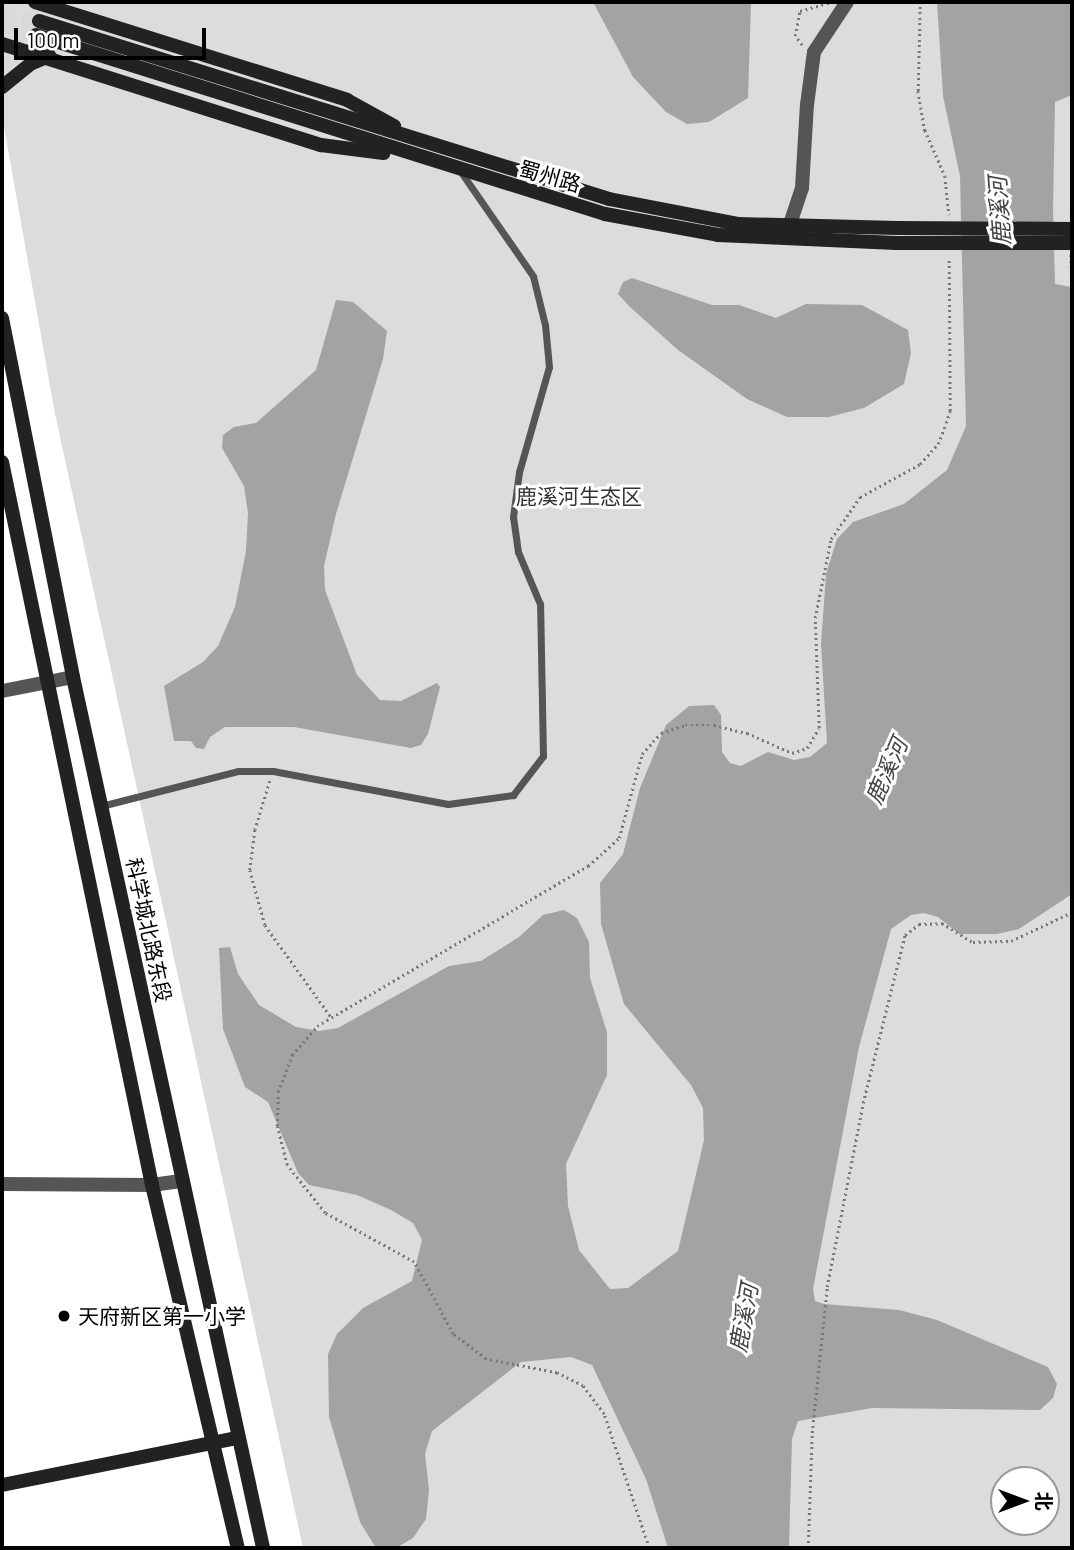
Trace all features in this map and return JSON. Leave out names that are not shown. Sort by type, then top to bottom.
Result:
[{"type":"main road","points":[[35,2],[347,100],[423,142]]},
{"type":"main road","points":[[35,51],[30,43],[35,13],[47,4]]},
{"type":"main road","name":"蜀州路","points":[[1072,229],[896,236],[778,241],[664,227],[418,158],[37,28],[609,199],[727,223],[896,236],[1072,243]]},
{"type":"main road","points":[[2,44],[35,51],[321,145],[418,158]]},
{"type":"main road","points":[[2,87],[30,64],[49,56]]},
{"type":"main road","name":"科学城北路东段","points":[[2,318],[73,677],[263,1548]]},
{"type":"main road","points":[[2,462],[45,684],[152,1185],[238,1548]]},
{"type":"main road","points":[[2,1485],[237,1438]]},
{"type":"street","points":[[789,227],[802,188],[807,105],[814,51],[847,2]]},
{"type":"street","points":[[2,691],[73,677]]},
{"type":"street","points":[[2,1184],[152,1185],[181,1181]]},
{"type":"lane","points":[[101,806],[194,779],[238,771],[273,771],[448,804],[513,795],[542,756],[540,604],[518,552],[513,517],[519,472],[549,367],[545,325],[533,276],[461,171]]},
{"type":"path","points":[[814,51],[794,36],[800,11],[831,2]]},
{"type":"path","points":[[918,91],[920,2]]},
{"type":"path","points":[[1072,273],[1072,280]]},
{"type":"path","points":[[649,1548],[604,1414],[583,1386],[537,1369],[486,1359],[453,1334],[414,1262],[325,1213],[288,1165],[276,1126],[278,1092],[292,1055],[317,1026],[588,866],[619,838],[642,754],[661,733],[685,725],[734,728],[792,753],[807,748],[817,737],[815,618],[831,539],[860,497],[920,464],[938,444],[946,423]]},
{"type":"path","points":[[273,771],[255,830],[250,870],[265,925],[331,1017]]},
{"type":"path","points":[[808,1548],[812,1433],[827,1287],[863,1103],[905,936],[919,924],[942,923],[974,942],[1011,941],[1072,912]]},
{"type":"green space","name":"鹿溪河生态区","points":[[2,2],[1072,2],[1072,1548],[303,1548],[55,414],[2,116]]},
{"type":"water","points":[[593,2],[751,2],[748,98],[709,122],[687,124],[666,112],[633,77]]},
{"type":"water","name":"鹿溪河","points":[[937,2],[1072,2],[1072,95],[1055,102],[1053,209],[1055,284],[1072,287],[1072,894],[1019,929],[997,934],[959,934],[938,917],[924,913],[911,915],[891,929],[859,1047],[813,1289],[815,1301],[824,1304],[899,1310],[937,1320],[1048,1367],[1057,1384],[1053,1398],[1040,1410],[872,1408],[798,1421],[792,1439],[789,1548],[668,1548],[646,1479],[592,1365],[571,1357],[521,1362],[432,1431],[425,1454],[429,1490],[426,1519],[413,1538],[396,1548],[376,1548],[360,1522],[329,1417],[328,1354],[337,1334],[363,1308],[412,1281],[422,1240],[413,1223],[391,1210],[357,1195],[309,1185],[298,1173],[268,1102],[245,1087],[223,1029],[219,948],[230,947],[238,974],[259,1005],[296,1027],[319,1031],[338,1028],[449,966],[481,961],[519,937],[543,915],[564,910],[577,918],[589,942],[590,978],[607,1032],[607,1075],[566,1164],[568,1206],[579,1250],[610,1289],[628,1288],[678,1251],[704,1140],[703,1108],[691,1085],[624,1004],[601,924],[600,883],[623,854],[640,788],[666,725],[689,706],[714,705],[721,715],[722,752],[730,763],[741,766],[768,752],[794,760],[810,757],[827,743],[821,644],[826,574],[837,539],[853,522],[904,504],[947,470],[966,426],[960,176],[943,96]]},
{"type":"water","points":[[632,278],[712,305],[739,305],[776,318],[806,304],[862,305],[908,330],[911,353],[904,384],[864,408],[829,417],[787,417],[747,399],[678,350],[630,307],[618,294],[623,282]]},
{"type":"water","points":[[336,300],[353,302],[387,331],[383,359],[336,514],[324,566],[325,590],[357,675],[380,700],[401,701],[437,683],[440,687],[428,734],[421,745],[411,748],[294,727],[225,727],[210,737],[204,749],[196,748],[191,741],[174,741],[164,686],[203,662],[218,646],[235,607],[246,551],[248,513],[244,486],[222,448],[223,435],[234,427],[256,423],[316,370]]},
{"type":"tunnel","points":[[2,11],[39,21]]},
{"type":"tunnel","points":[[2,24],[36,35]]},
{"type":"place","name":"天府新区第一小学","points":[[64,1316]]}]
